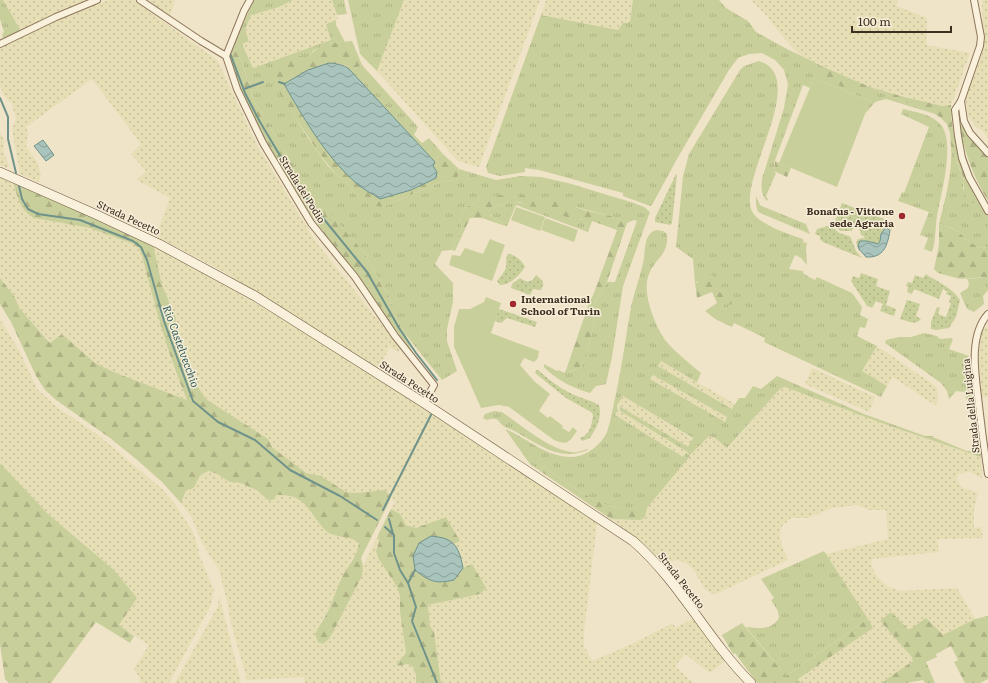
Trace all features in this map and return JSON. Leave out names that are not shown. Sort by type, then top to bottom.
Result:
[{"type":"main road","name":"Strada Pecetto","points":[[0,172],[95,214],[172,251],[278,310],[424,403],[601,520],[642,549],[662,570],[724,654],[751,683]]},
{"type":"street","points":[[0,44],[56,17],[97,0]]},
{"type":"street","points":[[140,0],[226,56],[244,10],[250,0]]},
{"type":"street","points":[[974,0],[981,37],[980,46],[961,101],[955,110],[962,158],[969,177],[988,211]]},
{"type":"street","name":"Strada del Podio","points":[[226,56],[237,89],[263,143],[311,223],[355,277],[395,336],[434,385],[424,403]]},
{"type":"street","points":[[961,101],[964,121],[970,133],[988,153]]},
{"type":"street","name":"Strada della Luigina","points":[[988,314],[981,324],[975,351],[976,388],[988,474]]},
{"type":"shaded area","points":[[3,0],[93,0],[55,14],[21,31]]},
{"type":"shaded area","points":[[109,0],[133,0],[217,60],[258,147],[316,242],[400,348],[398,352],[390,347],[378,368],[224,272],[156,236],[170,198],[137,180],[146,171],[131,154],[141,144],[92,79],[26,127],[28,133],[26,146],[37,162],[41,175],[39,182],[20,174],[12,129],[16,119],[12,104],[4,96],[0,85],[0,47],[72,13]]},
{"type":"shaded area","points":[[150,0],[175,0],[170,16],[150,2]]},
{"type":"shaded area","points":[[293,0],[332,0],[338,19],[326,24],[332,40],[253,68],[242,43],[249,41],[245,30],[251,14],[279,7]]},
{"type":"shaded area","points":[[404,0],[540,0],[479,167],[458,161],[377,71]]},
{"type":"shaded area","points":[[546,0],[633,0],[630,22],[623,23],[618,30],[541,15]]},
{"type":"shaded area","points":[[751,0],[898,0],[896,6],[927,18],[926,45],[970,53],[951,105],[943,106],[934,104],[870,87],[802,57]]},
{"type":"shaded area","points":[[982,0],[988,0],[988,139],[983,131],[975,126],[968,116],[965,96],[982,54]]},
{"type":"shaded area","points":[[0,133],[5,142],[3,149],[9,166],[7,168],[0,165]]},
{"type":"shaded area","points":[[0,175],[13,181],[22,207],[27,214],[34,218],[90,228],[133,244],[139,248],[174,369],[187,400],[116,373],[95,363],[62,334],[51,343],[20,309],[14,296],[0,278]]},
{"type":"shaded area","points":[[153,245],[277,315],[418,405],[597,523],[584,632],[584,646],[592,661],[630,645],[673,623],[675,628],[694,618],[725,661],[710,673],[685,654],[675,666],[693,683],[441,683],[434,632],[430,626],[428,605],[480,594],[472,564],[463,568],[461,557],[454,544],[460,541],[446,517],[416,528],[406,525],[400,514],[391,509],[395,502],[385,491],[356,493],[346,492],[321,476],[306,473],[272,447],[268,439],[206,399],[192,378],[187,357],[183,354],[175,325],[176,318],[162,285]]},
{"type":"shaded area","points":[[0,319],[20,352],[37,389],[58,408],[98,435],[162,489],[175,504],[193,532],[199,551],[198,552],[214,590],[211,605],[169,683],[140,683],[140,678],[134,669],[149,645],[119,625],[136,598],[114,570],[48,514],[0,463]]},
{"type":"shaded area","points":[[982,327],[988,327],[988,397],[981,397],[978,359]]},
{"type":"shaded area","points":[[877,346],[937,388],[938,398],[936,406],[893,377],[887,386],[862,371]]},
{"type":"shaded area","points":[[661,361],[735,404],[733,409],[658,366]]},
{"type":"shaded area","points":[[812,368],[875,397],[869,412],[805,384]]},
{"type":"shaded area","points":[[653,375],[727,417],[724,422],[650,379]]},
{"type":"shaded area","points":[[785,387],[887,425],[981,457],[982,478],[969,472],[958,474],[957,479],[961,487],[978,493],[974,508],[974,528],[981,527],[983,538],[937,539],[939,552],[872,559],[871,565],[878,578],[889,587],[900,591],[957,588],[975,619],[943,635],[909,630],[880,621],[911,656],[913,662],[881,683],[801,683],[798,679],[873,628],[826,554],[888,539],[886,510],[870,510],[857,505],[832,508],[808,518],[791,518],[782,526],[780,535],[782,546],[788,560],[718,593],[712,594],[705,589],[693,569],[686,563],[677,560],[663,564],[646,546],[611,519],[641,520],[645,517],[647,508],[690,455],[707,437],[709,436],[715,438],[728,448],[780,389]]},
{"type":"shaded area","points":[[623,396],[693,439],[688,448],[617,405]]},
{"type":"shaded area","points":[[618,410],[686,451],[683,457],[615,415]]},
{"type":"shaded area","points":[[208,471],[217,474],[230,482],[243,484],[258,491],[269,501],[276,495],[289,494],[299,498],[330,533],[342,535],[356,540],[359,543],[358,551],[352,559],[336,590],[330,608],[320,622],[334,630],[362,576],[363,566],[378,535],[379,542],[376,551],[378,558],[397,587],[400,596],[400,612],[406,653],[397,663],[397,666],[408,664],[413,667],[416,675],[416,683],[305,683],[304,677],[247,680],[230,620],[228,605],[219,570],[202,543],[192,518],[181,503],[186,490],[199,476]]},
{"type":"shaded area","points":[[219,595],[241,683],[175,683],[218,606]]},
{"type":"green space","points":[[0,0],[3,0],[21,31],[4,39],[2,35],[4,32],[0,19]]},
{"type":"green space","points":[[254,0],[293,0],[279,7],[251,15],[245,30],[249,41],[242,44],[253,68],[331,40],[326,24],[336,20],[336,25],[345,42],[333,43],[314,50],[307,58],[275,84],[308,138],[327,165],[346,182],[359,198],[382,207],[446,180],[457,181],[459,169],[496,180],[520,176],[541,177],[568,183],[634,203],[644,207],[650,212],[623,286],[612,357],[606,384],[596,386],[590,393],[559,380],[544,367],[544,364],[557,371],[558,370],[565,373],[582,367],[589,344],[597,307],[594,304],[607,282],[615,282],[637,221],[634,220],[627,223],[611,216],[531,196],[480,197],[476,203],[466,207],[460,219],[462,228],[452,250],[442,251],[435,264],[453,283],[453,302],[447,329],[447,341],[457,371],[442,380],[406,335],[394,315],[388,295],[363,251],[306,187],[254,101],[251,91],[266,84],[265,77],[249,83],[243,64],[233,46]]},
{"type":"green space","points":[[332,0],[344,0],[347,14],[337,15]]},
{"type":"green space","points":[[348,0],[404,0],[377,71],[360,54]]},
{"type":"green space","points":[[633,0],[719,0],[726,8],[748,21],[756,32],[826,68],[826,78],[870,88],[935,114],[886,99],[875,102],[865,114],[870,101],[814,78],[810,88],[803,85],[774,163],[774,171],[776,173],[766,196],[768,199],[767,201],[762,191],[762,179],[784,108],[788,84],[784,70],[775,60],[762,53],[749,54],[738,58],[729,70],[652,205],[650,206],[623,196],[623,193],[539,170],[525,168],[525,172],[500,176],[488,173],[486,167],[541,15],[618,30],[623,23],[630,22]]},
{"type":"green space","points":[[352,41],[362,65],[354,69],[349,69],[346,66],[336,63],[284,84],[303,117],[333,159],[358,185],[433,166],[436,158],[443,154],[459,169],[457,181],[446,180],[382,207],[371,205],[359,198],[318,152],[282,97],[275,84],[274,74],[283,63],[295,55],[307,58],[317,49],[327,45]]},
{"type":"green space","points":[[233,46],[243,64],[249,83],[265,76],[268,84],[251,91],[254,101],[305,185],[363,251],[388,295],[395,317],[406,335],[412,352],[313,218],[279,166],[238,88],[229,58]]},
{"type":"green space","points":[[759,61],[773,71],[778,86],[776,106],[750,193],[751,209],[759,219],[766,224],[782,232],[803,239],[804,243],[807,242],[807,265],[801,258],[795,255],[789,269],[803,271],[803,273],[815,280],[817,277],[852,293],[862,307],[860,315],[868,319],[865,328],[860,327],[857,336],[877,346],[862,371],[887,386],[881,397],[764,342],[765,338],[734,323],[732,327],[715,319],[724,304],[724,295],[703,278],[695,283],[693,259],[676,247],[683,176],[689,154],[740,70],[744,66]]},
{"type":"green space","points":[[362,65],[418,127],[414,135],[422,143],[429,138],[443,154],[436,158],[435,162],[349,69],[354,69]]},
{"type":"green space","points":[[826,68],[870,87],[943,106],[951,105],[953,131],[959,154],[979,199],[973,203],[964,197],[964,180],[951,146],[950,133],[947,124],[941,118],[935,114],[870,88],[863,95],[830,82],[826,78]]},
{"type":"green space","points":[[814,78],[870,101],[837,187],[779,163]]},
{"type":"green space","points":[[903,109],[914,111],[936,120],[943,128],[946,137],[946,171],[937,216],[932,252],[924,249],[928,238],[920,235],[929,212],[898,201],[902,192],[904,193],[929,127],[901,114]]},
{"type":"green space","points":[[964,124],[988,155],[988,201],[970,165],[964,147],[959,127]]},
{"type":"green space","points":[[951,146],[964,181],[963,189],[979,199],[988,215],[988,247],[980,248],[965,239],[957,231],[939,224],[950,176]]},
{"type":"green space","points":[[775,161],[791,168],[787,177],[774,171]]},
{"type":"green space","points":[[676,174],[672,223],[670,225],[655,222],[655,218]]},
{"type":"green space","points":[[13,181],[153,245],[162,285],[176,318],[175,325],[183,354],[187,357],[192,378],[206,399],[268,439],[272,447],[306,473],[321,476],[346,492],[356,493],[385,490],[391,498],[361,558],[363,566],[362,576],[329,639],[323,644],[318,642],[315,634],[327,614],[343,575],[355,555],[359,543],[355,540],[332,535],[327,532],[308,508],[296,498],[276,495],[274,499],[269,501],[258,491],[243,484],[230,482],[209,471],[201,475],[194,487],[186,490],[181,503],[162,482],[136,459],[110,438],[56,400],[45,390],[36,376],[11,322],[0,304],[0,278],[14,296],[20,309],[50,343],[62,334],[95,363],[116,373],[187,400],[167,347],[139,248],[133,244],[90,228],[34,218],[22,207]]},
{"type":"green space","points":[[507,195],[531,196],[557,201],[584,210],[611,216],[627,223],[607,282],[594,304],[597,307],[585,360],[582,367],[565,373],[589,303],[617,230],[592,221],[588,232],[585,231],[586,220],[574,219],[520,202],[510,202],[489,210],[491,217],[501,222],[502,225],[482,218],[470,218],[455,251],[452,250],[462,228],[460,219],[466,207],[476,203],[480,197]]},
{"type":"green space","points":[[756,196],[760,205],[806,224],[810,234],[758,212]]},
{"type":"green space","points":[[510,202],[530,204],[576,219],[586,220],[585,231],[516,205],[507,226],[502,225],[501,222],[491,217],[489,210]]},
{"type":"green space","points":[[842,203],[894,223],[891,231],[886,227],[881,234],[878,245],[867,241],[859,249],[859,251],[856,243],[858,239],[865,237],[861,235],[859,228],[855,227],[851,231],[840,231],[834,224]]},
{"type":"green space","points":[[516,207],[545,217],[540,231],[511,220]]},
{"type":"green space","points":[[545,218],[578,230],[574,242],[541,230]]},
{"type":"green space","points":[[939,224],[957,231],[965,239],[980,248],[988,247],[988,277],[960,279],[938,273],[934,269],[939,245]]},
{"type":"green space","points":[[831,225],[839,233],[851,238],[856,251],[862,258],[823,242],[820,239],[820,236],[815,234],[817,229]]},
{"type":"green space","points":[[657,230],[663,231],[667,234],[667,241],[664,251],[652,268],[647,281],[648,299],[653,317],[665,340],[701,373],[697,382],[661,361],[658,366],[732,409],[739,398],[745,398],[753,386],[761,389],[777,376],[864,414],[925,436],[933,436],[967,451],[977,450],[973,421],[964,392],[956,391],[949,399],[947,391],[941,383],[885,343],[886,340],[899,337],[911,337],[924,333],[937,336],[940,339],[951,338],[953,339],[949,349],[969,356],[972,397],[978,425],[981,457],[887,425],[785,387],[780,389],[727,448],[715,438],[709,436],[690,455],[686,451],[620,411],[619,406],[688,447],[693,438],[623,396],[617,405],[618,410],[615,415],[683,457],[686,452],[690,456],[647,508],[626,509],[604,504],[586,495],[543,466],[540,471],[530,464],[505,429],[545,451],[562,456],[571,457],[582,455],[597,446],[601,441],[607,432],[610,423],[631,307],[642,269],[647,239]],"holes":[[[653,375],[727,417],[725,422],[650,379]]]},
{"type":"green space","points":[[490,239],[505,245],[492,281],[449,265],[452,255],[460,256],[465,248],[483,254]]},
{"type":"green space","points":[[508,254],[518,258],[525,267],[514,279],[504,285],[500,285],[497,281],[505,269]]},
{"type":"green space","points":[[861,273],[878,279],[876,286],[890,291],[886,305],[896,309],[894,316],[880,311],[883,304],[876,301],[872,308],[867,306],[851,281],[853,276],[859,278]]},
{"type":"green space","points":[[926,274],[949,288],[960,300],[956,317],[949,328],[936,330],[931,329],[931,322],[937,307],[940,308],[938,314],[946,317],[951,303],[949,302],[951,296],[946,294],[947,291],[943,289],[939,299],[914,289],[912,294],[907,292],[908,287],[906,286],[908,282],[912,283],[915,275],[923,278]]},
{"type":"green space","points":[[536,275],[543,281],[541,290],[533,289],[530,295],[511,288],[512,284],[520,278],[525,281],[531,281]]},
{"type":"green space","points":[[703,275],[713,275],[714,287],[724,295],[728,294],[735,299],[730,305],[724,304],[715,319],[705,311],[717,303],[712,292],[697,298],[695,283],[697,283],[698,279],[703,278]]},
{"type":"green space","points":[[988,277],[988,290],[983,296],[984,304],[974,312],[967,309],[960,293],[968,288],[969,283],[967,279]]},
{"type":"green space","points":[[486,297],[501,303],[491,333],[539,351],[538,358],[534,362],[524,358],[520,365],[534,381],[550,394],[539,411],[548,418],[550,416],[563,426],[562,428],[569,432],[573,427],[577,431],[568,442],[562,443],[554,440],[509,407],[499,405],[481,408],[454,347],[454,327],[459,309],[470,309],[484,302]]},
{"type":"green space","points":[[907,300],[920,304],[916,316],[921,319],[919,321],[914,323],[900,319]]},
{"type":"green space","points":[[499,309],[537,322],[535,327],[507,318],[501,323],[495,321]]},
{"type":"green space","points":[[536,370],[568,392],[599,405],[600,414],[598,422],[590,438],[582,441],[580,438],[583,437],[590,429],[593,415],[591,412],[566,398],[535,373]]},
{"type":"green space","points":[[494,411],[502,412],[554,447],[574,452],[588,450],[578,453],[568,454],[559,453],[542,447],[515,431],[505,427],[496,419],[487,420],[483,418],[485,414]]},
{"type":"green space","points":[[0,463],[48,514],[114,570],[137,598],[119,625],[134,636],[130,643],[96,622],[51,683],[9,683],[5,679],[0,644]]},
{"type":"green space","points":[[543,466],[576,489],[604,504],[613,507],[630,509],[647,508],[645,517],[641,520],[611,519],[540,471]]},
{"type":"green space","points":[[391,509],[400,514],[406,525],[416,528],[446,517],[460,541],[454,544],[446,539],[454,580],[463,568],[472,564],[486,588],[480,594],[428,605],[430,626],[434,632],[441,683],[416,683],[416,675],[413,667],[408,664],[397,666],[397,663],[406,653],[400,612],[400,596],[397,587],[378,558],[376,551],[379,542],[378,535]]},
{"type":"green space","points":[[824,551],[868,619],[786,676],[746,627],[768,627],[779,618],[778,611],[771,600],[774,598],[761,579]]},
{"type":"green space","points":[[891,612],[909,630],[926,618],[943,635],[975,619],[988,616],[988,679],[980,683],[965,683],[954,662],[958,660],[951,646],[936,654],[937,657],[926,662],[935,683],[925,683],[923,680],[907,683],[881,683],[913,661],[911,656],[880,621]]},
{"type":"green space","points":[[868,619],[873,628],[798,679],[801,683],[757,683],[735,653],[733,654],[722,635],[742,623],[786,676]]},
{"type":"water","points":[[329,63],[339,64],[349,69],[435,162],[433,166],[437,172],[436,178],[411,190],[380,199],[360,186],[335,162],[299,111],[284,84],[308,70]]},
{"type":"water","points":[[43,140],[54,155],[46,161],[34,146]]},
{"type":"water","points":[[886,227],[890,231],[888,242],[884,250],[872,257],[866,257],[859,249],[858,246],[860,241],[878,244],[881,234]]},
{"type":"water","points":[[431,536],[450,541],[456,547],[463,568],[454,580],[442,582],[433,581],[415,570],[413,556],[419,543]]},
{"type":"waterway","points":[[230,53],[245,93],[260,122],[301,191],[367,272],[399,328],[437,380]]},
{"type":"waterway","points":[[244,89],[263,82]]},
{"type":"waterway","points":[[279,82],[285,84]]},
{"type":"waterway","name":"Rio Castelvecchio","points":[[0,98],[8,117],[8,139],[16,173]]},
{"type":"waterway","name":"Rio Castelvecchio","points":[[19,186],[22,199],[28,209],[38,214],[80,220],[133,241],[141,247],[147,260],[164,321],[193,401],[218,422],[255,440],[290,470],[340,496],[377,520]]},
{"type":"waterway","points":[[383,510],[431,415]]},
{"type":"waterway","points":[[389,519],[393,534]]},
{"type":"waterway","name":"Rio Castelvecchio","points":[[385,527],[394,535],[394,553],[400,570],[408,583],[416,607],[412,621],[437,683]]},
{"type":"waterway","points":[[408,583],[415,570]]},
{"type":"place","name":"Bonafus - Vittone sede Agraria","points":[[902,216]]},
{"type":"place","name":"International School of Turin","points":[[513,304]]}]
